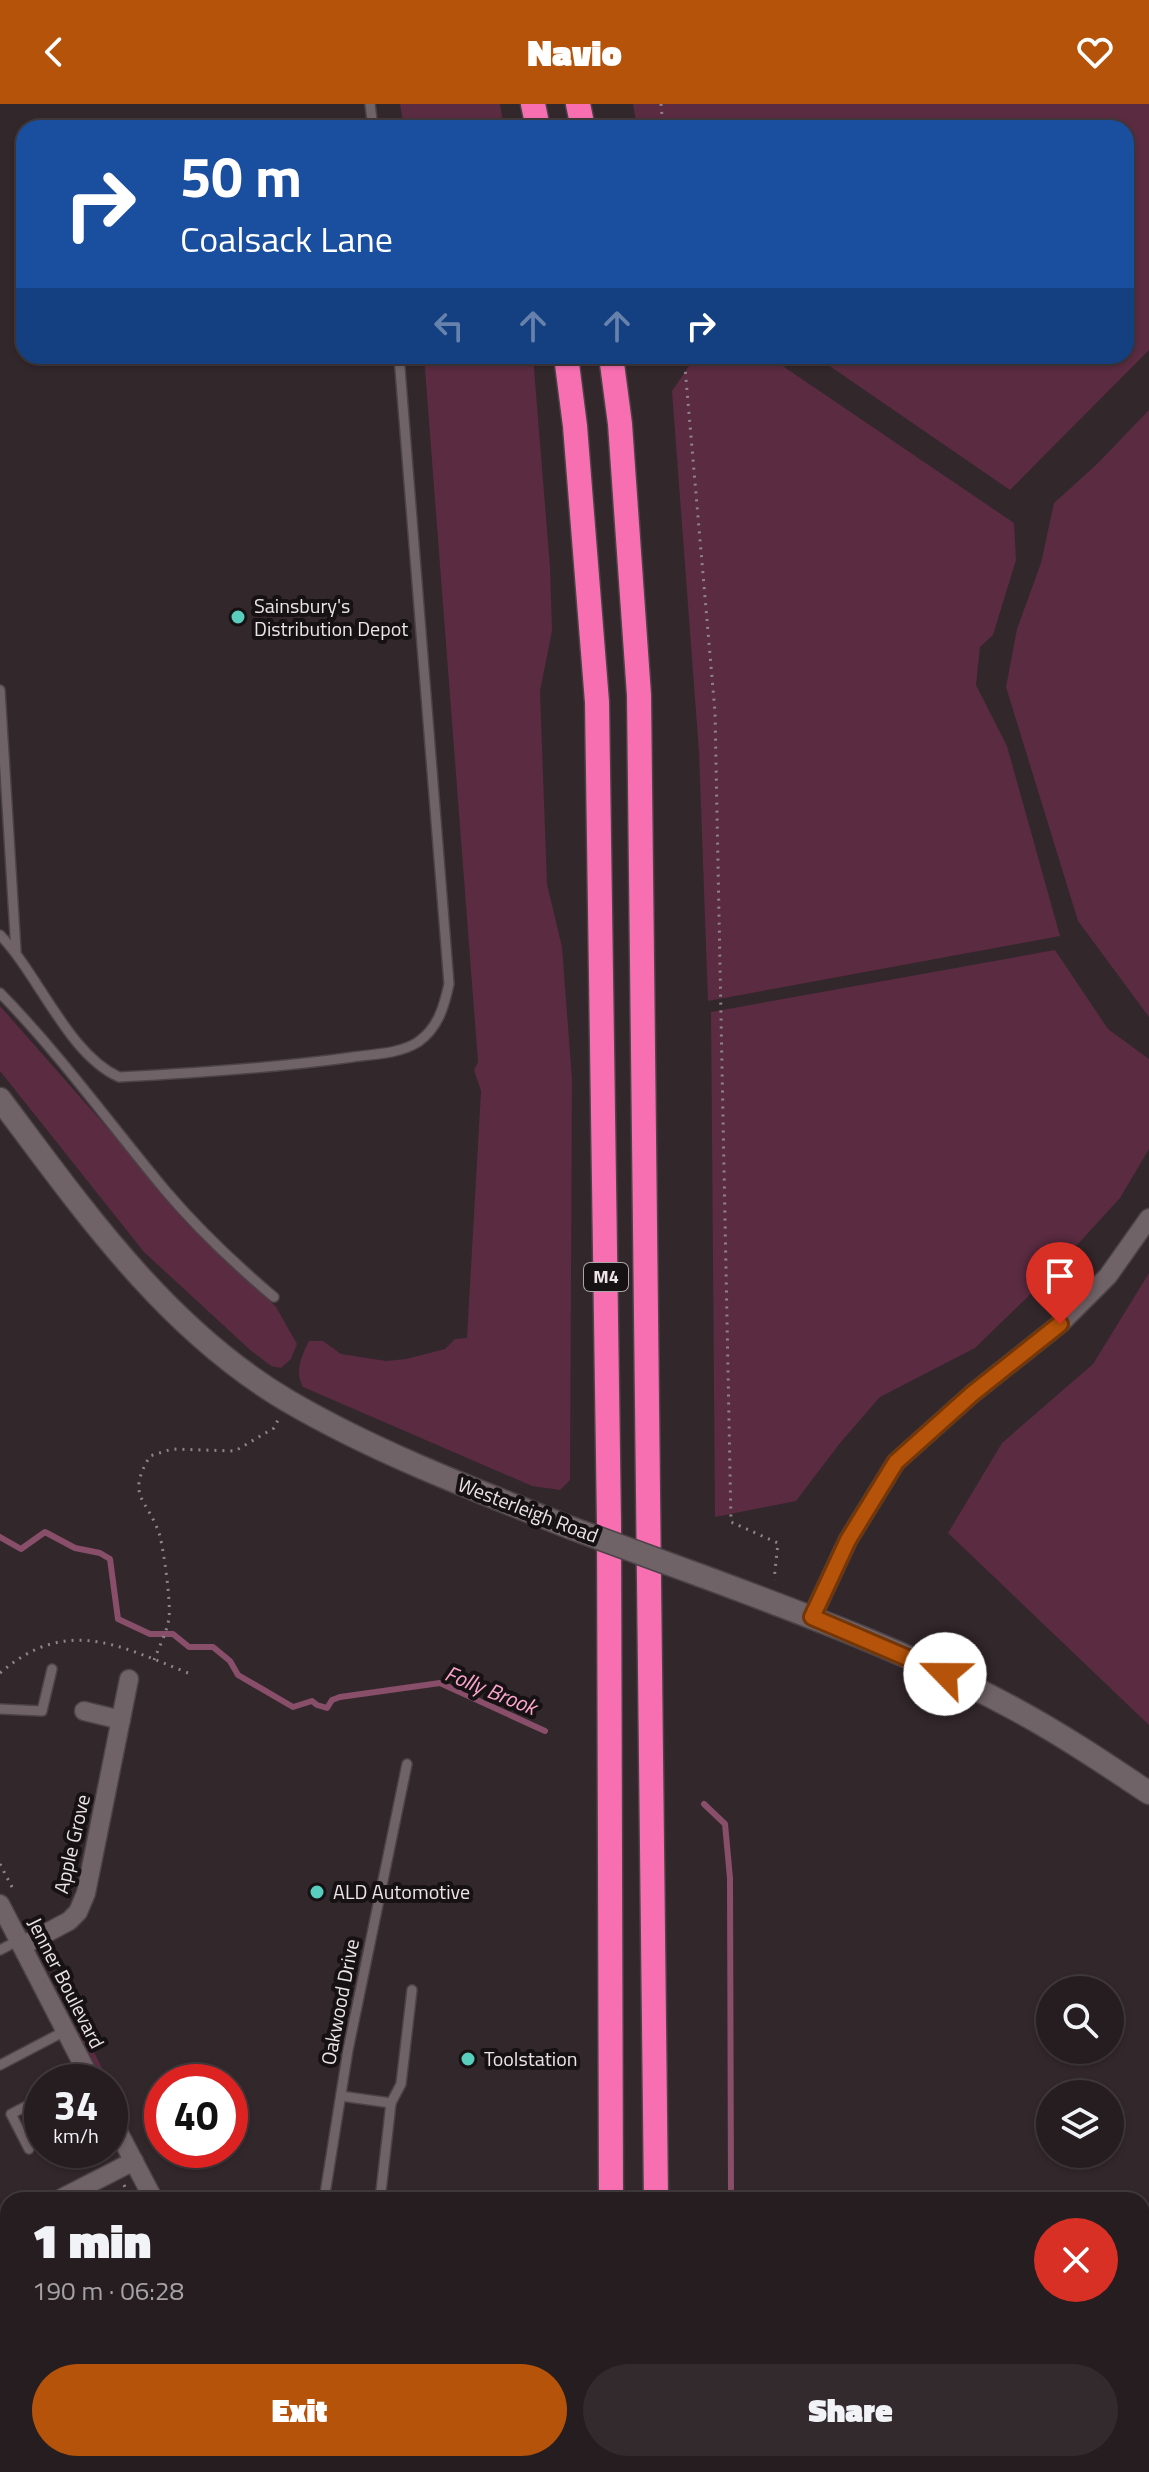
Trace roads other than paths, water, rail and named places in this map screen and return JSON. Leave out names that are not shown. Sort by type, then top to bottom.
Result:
[{"type":"highway","name":"M4","points":[[567,364],[597,702],[610,1540],[611,2192]]},
{"type":"highway","name":"M4","points":[[615,366],[639,695],[656,2192]]},
{"type":"street","name":"Westerleigh Road","points":[[0,1099],[126,1262],[159,1297],[234,1363],[287,1401],[454,1482],[812,1617],[945,1674],[1009,1705],[1072,1741],[1149,1793]]},
{"type":"street","points":[[812,1617],[848,1540],[896,1462],[972,1394],[1060,1324],[1108,1276],[1149,1218]]},
{"type":"street","name":"Apple Grove","points":[[21,1943],[69,1921],[78,1912],[86,1893],[130,1671]]},
{"type":"street","points":[[84,1711],[121,1720]]},
{"type":"street","name":"Jenner Boulevard","points":[[0,1904],[65,2031],[78,2064]]},
{"type":"street","points":[[128,2150],[150,2192]]},
{"type":"street","points":[[74,2192],[134,2161]]},
{"type":"lane","points":[[0,935],[16,951],[53,1009],[83,1048],[105,1071],[119,1077],[312,1063],[402,1050],[420,1041],[434,1026],[444,1010],[449,984],[400,364]]},
{"type":"lane","points":[[0,690],[16,951]]},
{"type":"lane","points":[[0,993],[167,1192],[233,1262],[274,1297]]},
{"type":"lane","points":[[0,1709],[42,1711],[52,1669]]},
{"type":"lane","name":"Oakwood Drive","points":[[325,2192],[356,2012],[407,1764]]},
{"type":"lane","points":[[0,1950],[21,1943]]},
{"type":"lane","points":[[381,2192],[391,2103],[401,2084],[412,1990]]},
{"type":"lane","points":[[0,2065],[65,2031]]},
{"type":"lane","points":[[341,2096],[391,2103]]},
{"type":"lane","points":[[24,2107],[11,2114],[24,2139]]},
{"type":"waterway","name":"Folly Brook","points":[[0,1537],[21,1549],[45,1532],[75,1548],[100,1553],[110,1559],[118,1619],[150,1634],[173,1634],[189,1647],[213,1647],[230,1661],[238,1675],[293,1707],[312,1701],[327,1708],[332,1700],[340,1697],[440,1683],[545,1731]]},
{"type":"waterway","name":"Folly Brook","points":[[704,1804],[725,1824],[730,1878],[731,2192]]},
{"type":"place","name":"Sainsbury's Distribution Depot","points":[[238,617]]},
{"type":"place","name":"ALD Automotive","points":[[317,1892]]},
{"type":"place","name":"Toolstation","points":[[468,2059]]}]
